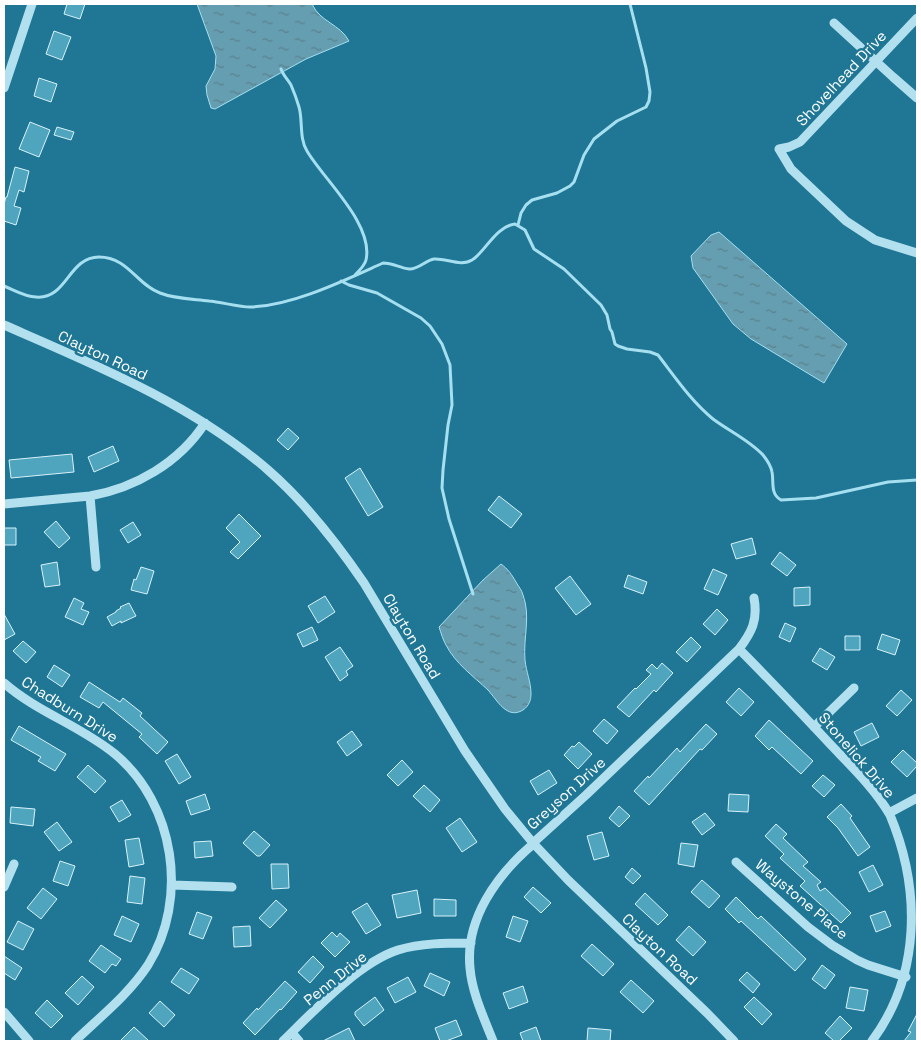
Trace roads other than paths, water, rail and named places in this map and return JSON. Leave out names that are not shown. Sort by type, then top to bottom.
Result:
[{"type":"street","points":[[4,88],[32,4]]},
{"type":"street","name":"Shovelhead Drive","points":[[917,18],[800,142],[779,150],[790,169],[846,221],[876,240],[917,253]]},
{"type":"street","points":[[834,23],[917,98]]},
{"type":"street","name":"Clayton Road","points":[[4,325],[168,401],[205,423],[270,472],[319,521],[352,564],[480,774],[532,842],[568,880],[695,1001],[734,1041]]},
{"type":"street","points":[[4,504],[90,496],[124,487],[160,468],[177,455],[192,441],[205,423]]},
{"type":"street","points":[[90,496],[96,567]]},
{"type":"street","name":"Greyson Drive","points":[[493,1041],[477,998],[469,959],[472,933],[489,893],[513,862],[532,845],[532,842],[586,795],[739,649],[747,639],[755,619],[756,608],[754,598]]},
{"type":"street","name":"Stonelick Drive","points":[[739,649],[860,776],[889,813],[902,840],[909,863],[914,896],[915,934],[906,977],[896,1004],[884,1026],[872,1041]]},
{"type":"street","name":"Chadburn Drive","points":[[4,683],[27,699],[100,742],[117,756],[143,785],[154,804],[168,843],[172,885],[170,906],[158,945],[134,984],[75,1041]]},
{"type":"street","points":[[814,727],[854,688]]},
{"type":"street","points":[[889,813],[917,798]]},
{"type":"street","name":"Waystone Place","points":[[736,862],[808,927],[832,945],[862,962],[906,977]]},
{"type":"street","points":[[4,887],[14,864]]},
{"type":"street","points":[[172,885],[232,887]]},
{"type":"street","name":"Penn Drive","points":[[283,1041],[339,988],[377,960],[396,951],[419,945],[471,943]]},
{"type":"street","points":[[4,1012],[30,1041]]},
{"type":"street","points":[[292,1033],[299,1041]]},
{"type":"water","points":[[197,4],[312,4],[320,15],[341,31],[349,41],[306,59],[215,109],[211,108],[206,86],[215,69],[216,56]]},
{"type":"water","points":[[719,232],[847,344],[824,383],[751,339],[733,324],[693,268],[691,256],[711,235]]},
{"type":"water","points":[[501,564],[510,572],[521,590],[527,619],[525,660],[531,696],[527,707],[517,712],[507,711],[503,708],[488,690],[459,663],[446,645],[439,627],[483,580]]},
{"type":"waterway","points":[[518,225],[521,213],[532,200],[557,193],[574,182],[584,155],[594,139],[617,121],[646,107],[650,92],[630,4]]},
{"type":"waterway","points":[[281,69],[291,85],[298,104],[303,141],[307,151],[346,203],[363,232],[366,260],[355,275]]},
{"type":"waterway","points":[[4,286],[28,296],[46,296],[55,292],[80,264],[89,259],[99,257],[109,258],[118,262],[152,289],[166,295],[246,307],[266,306],[318,291],[383,263],[412,269],[434,259],[468,262],[473,260],[499,232],[509,225],[515,224],[525,230],[534,249],[564,269],[601,305],[607,315],[615,344],[627,349],[658,355],[705,412],[763,455],[769,463],[775,494],[781,500],[816,498],[888,482],[917,480]]},
{"type":"waterway","points":[[341,281],[377,293],[421,318],[430,326],[442,344],[450,365],[452,405],[448,425],[442,488],[449,519],[473,594]]}]
